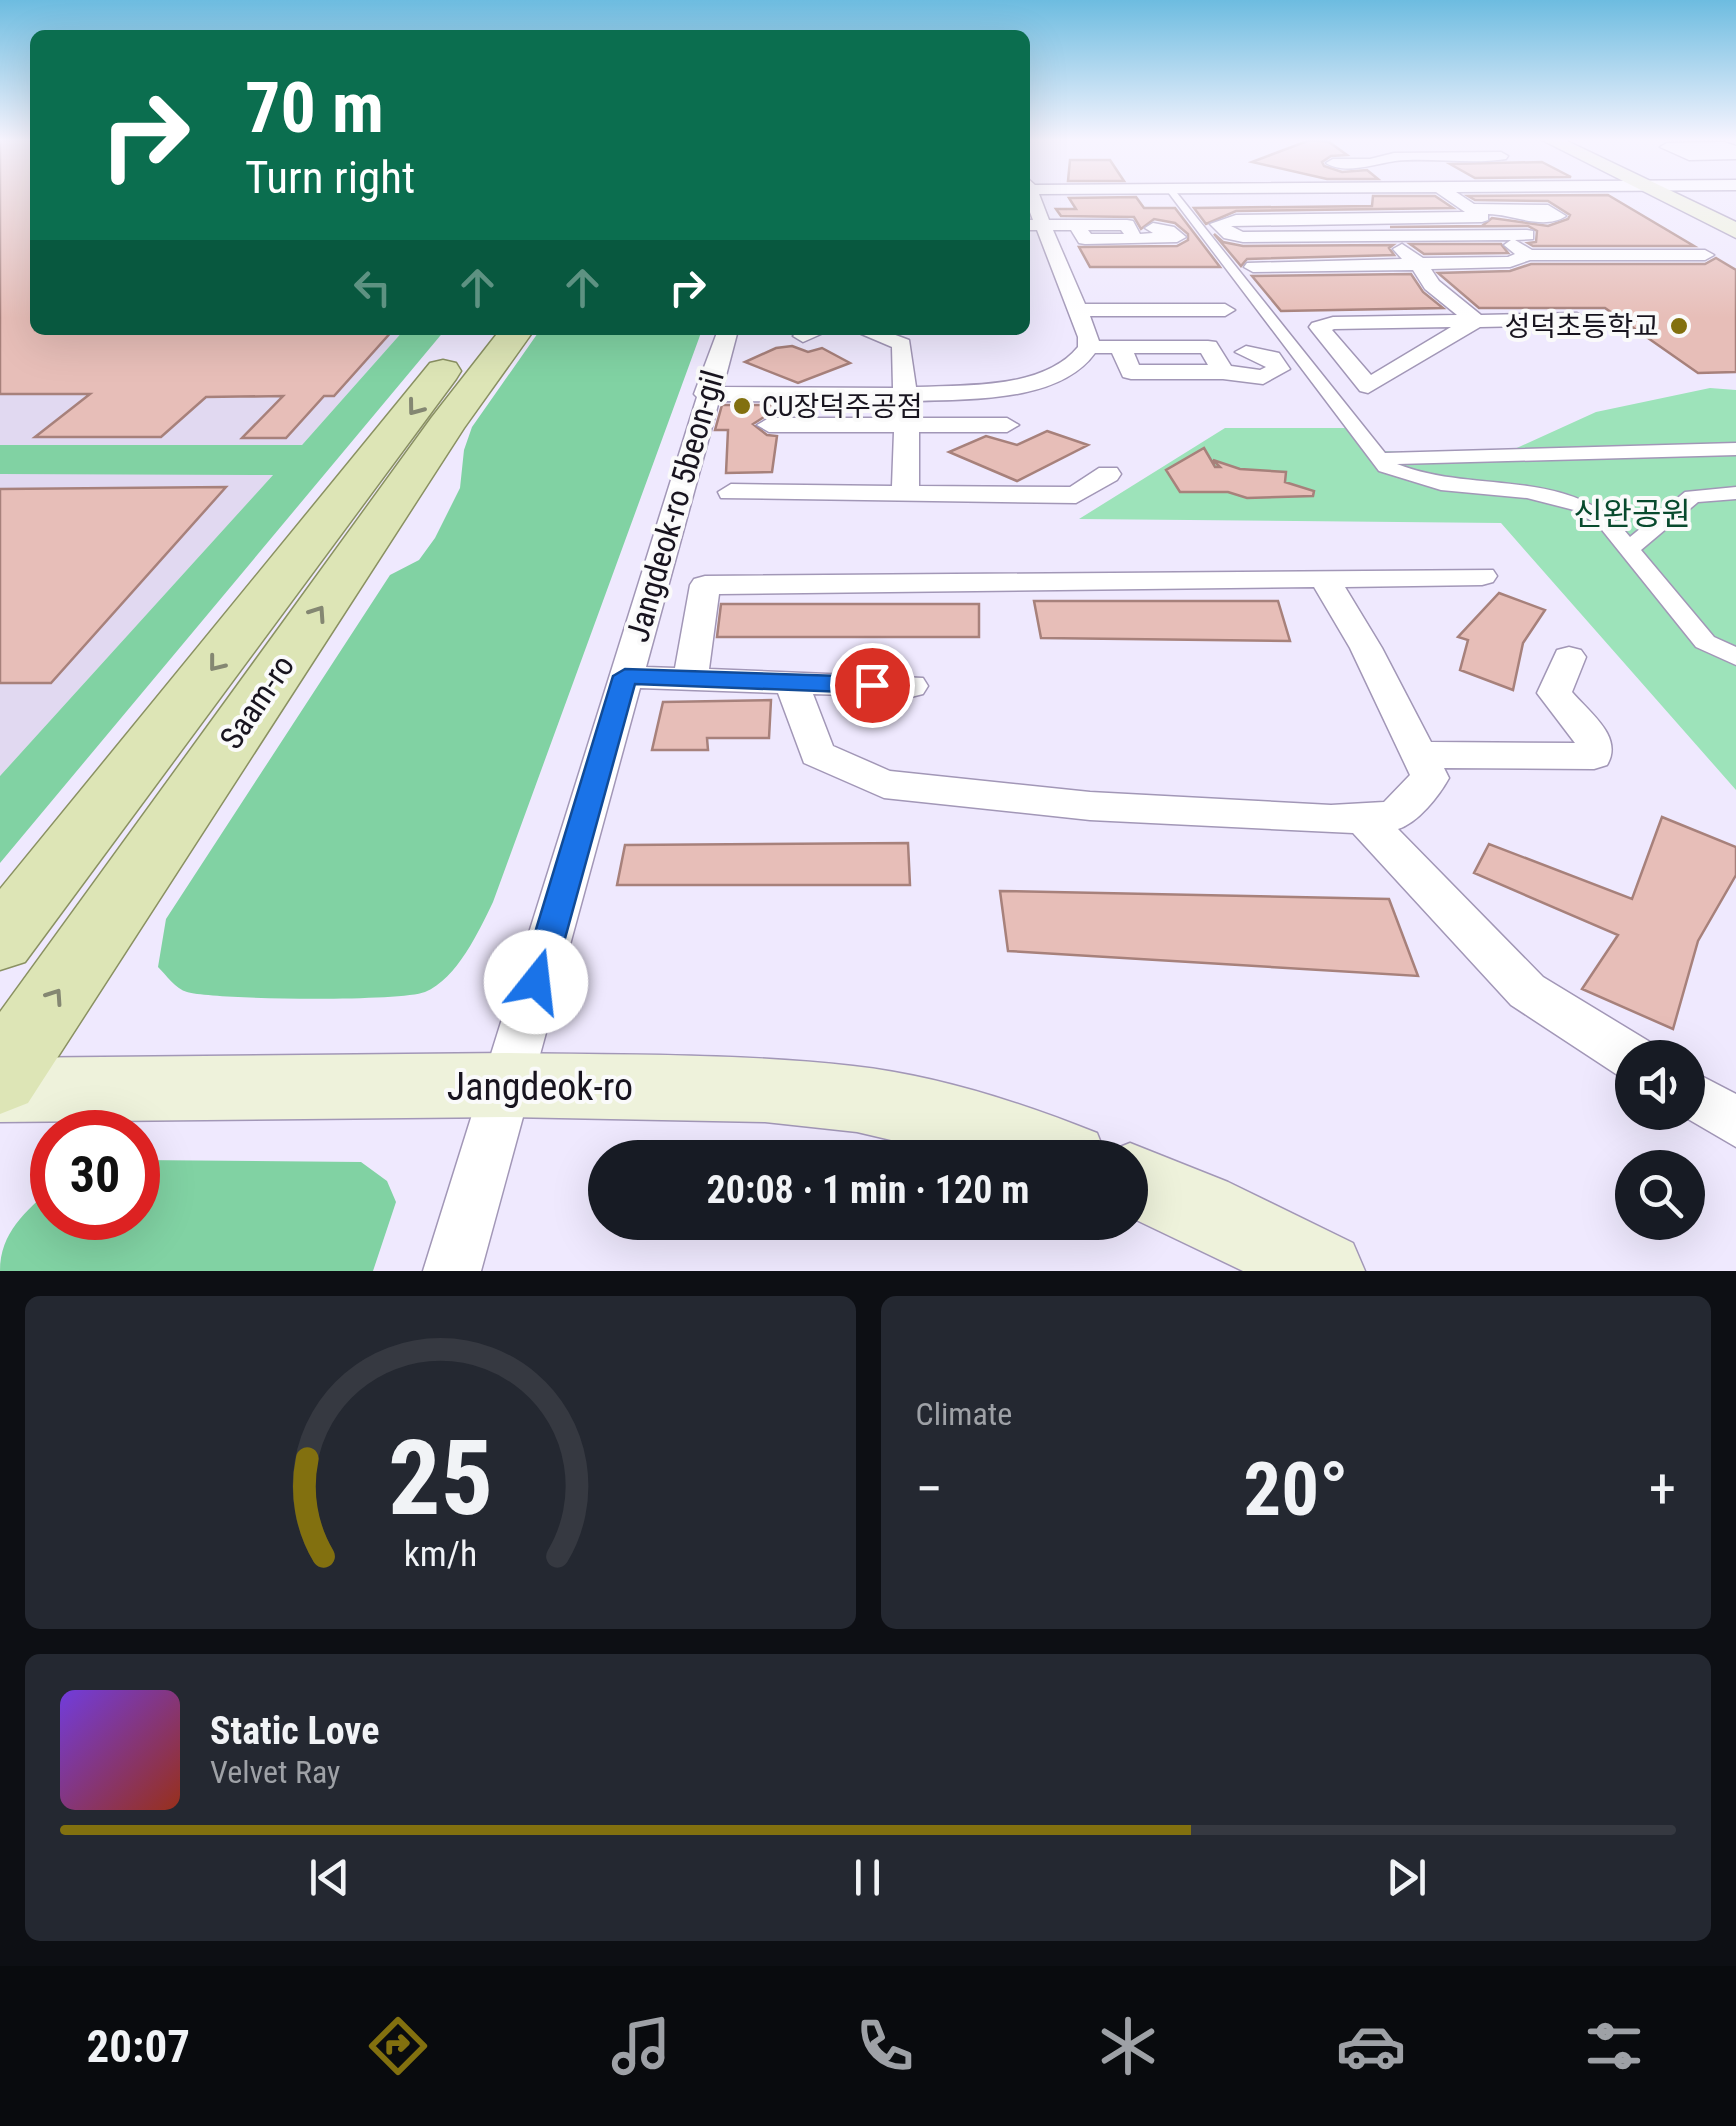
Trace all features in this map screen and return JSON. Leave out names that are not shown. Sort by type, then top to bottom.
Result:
[{"type":"main road","points":[[1673,199],[1736,231]]},
{"type":"main road","name":"Saam-ro","points":[[0,941],[470,335]]},
{"type":"main road","name":"Saam-ro","points":[[0,1077],[446,426],[514,335]]},
{"type":"main road","name":"Jangdeok-ro","points":[[0,1090],[507,1085],[765,1090],[857,1099],[957,1120],[1017,1140]]},
{"type":"main road","points":[[1148,1187],[1201,1209],[1325,1271]]},
{"type":"street","points":[[1031,199],[1089,347]]},
{"type":"street","points":[[1036,199],[1077,226],[1127,225],[1135,239],[1177,237],[1153,228]]},
{"type":"street","points":[[1097,199],[1124,201]]},
{"type":"street","points":[[1176,199],[1380,459],[1408,479],[1441,487],[1561,497],[1590,508],[1606,520],[1705,642],[1736,657]]},
{"type":"street","points":[[1462,199],[1478,214],[1533,242]]},
{"type":"street","points":[[1509,210],[1218,222],[1226,232],[1243,237],[1500,236],[1706,255]]},
{"type":"street","points":[[1430,226],[1472,224],[1479,222],[1478,214]]},
{"type":"street","points":[[1380,217],[1388,236],[1418,264],[1432,284],[1476,321]]},
{"type":"street","points":[[1252,267],[1510,262],[1533,242]]},
{"type":"street","points":[[1076,310],[1224,310]]},
{"type":"street","points":[[1476,321],[1368,386],[1318,327],[1333,322],[1577,319]]},
{"type":"street","name":"Jangdeok-ro 5beon-gil","points":[[452,1271],[726,335]]},
{"type":"street","points":[[876,335],[902,344],[907,425],[905,494]]},
{"type":"street","points":[[706,394],[904,392],[1023,384],[1068,369],[1089,347],[1120,347],[1131,372],[1223,372],[1263,377],[1279,369],[1271,358],[1246,352]]},
{"type":"street","points":[[769,425],[1007,425]]},
{"type":"street","points":[[1380,459],[1736,449]]},
{"type":"street","points":[[731,492],[1076,495],[1108,474]]},
{"type":"street","points":[[1629,550],[1692,496],[1736,492]]},
{"type":"street","points":[[690,680],[705,585],[1482,576]]},
{"type":"street","points":[[792,683],[817,754],[884,784],[1090,806],[1331,820],[1394,816],[1430,778],[1366,648],[1324,578]]},
{"type":"street","points":[[1418,755],[1594,756],[1596,744],[1554,692],[1569,657]]},
{"type":"street","points":[[625,676],[911,686]]},
{"type":"street","points":[[1362,818],[1526,990],[1615,1047]]},
{"type":"street","points":[[1705,1103],[1736,1122]]},
{"type":"shaded area","points":[[0,199],[30,199],[30,335],[400,335],[302,445],[0,445]]},
{"type":"shaded area","points":[[0,474],[274,474],[0,776]]},
{"type":"green space","points":[[400,335],[441,335],[0,863],[0,776],[273,475],[0,474],[0,445],[302,445]]},
{"type":"green space","points":[[536,335],[700,335],[493,902],[457,965],[437,986],[408,995],[268,998],[204,995],[183,990],[158,967],[166,919],[390,575],[419,560],[435,538],[460,488],[464,450],[472,427]]},
{"type":"green space","name":"신완공원","points":[[1710,388],[1736,390],[1736,790],[1501,523],[1079,519],[1225,428],[1366,428],[1384,451],[1469,455],[1508,452],[1596,412]]},
{"type":"green space","points":[[160,1160],[361,1162],[387,1181],[396,1202],[373,1271],[0,1271],[4,1245],[30,1208],[30,1240],[160,1240]]},
{"type":"building","points":[[0,199],[30,199],[30,335],[389,335],[334,396],[324,396],[286,438],[242,438],[283,396],[206,397],[161,437],[35,437],[90,394],[0,394]]},
{"type":"building","points":[[1070,199],[1138,199],[1144,208],[1175,208],[1220,267],[1090,267],[1079,247],[1177,246],[1188,240],[1188,234],[1175,223],[1154,219],[1141,229],[1134,217],[1061,216],[1056,209],[1076,209]]},
{"type":"building","points":[[1373,199],[1440,199],[1453,208],[1236,211],[1206,224],[1194,208],[1372,206]]},
{"type":"building","points":[[1615,199],[1694,246],[1533,246],[1528,243],[1536,242],[1537,231],[1528,226],[1390,227],[1482,226],[1492,218],[1548,226],[1570,215],[1548,201],[1475,200]]},
{"type":"building","points":[[1214,234],[1223,242],[1243,246],[1393,245],[1389,248],[1394,255],[1247,259],[1241,266]]},
{"type":"building","points":[[1410,244],[1501,244],[1508,253],[1424,254]]},
{"type":"building","name":"성덕초등학교","points":[[1716,258],[1736,270],[1736,372],[1698,373],[1605,308],[1479,308],[1438,273],[1510,271],[1531,264],[1705,264]]},
{"type":"building","points":[[1411,274],[1423,292],[1443,308],[1281,311],[1252,276]]},
{"type":"building","points":[[792,346],[808,352],[822,348],[850,363],[798,383],[745,362],[776,348]]},
{"type":"building","points":[[722,405],[782,405],[780,414],[767,415],[753,424],[767,435],[777,436],[772,472],[726,473],[728,430],[715,430]]},
{"type":"building","points":[[1047,431],[1088,445],[1017,481],[949,452],[986,436],[1017,445]]},
{"type":"building","points":[[1204,448],[1215,467],[1220,467],[1213,460],[1240,469],[1286,472],[1285,482],[1314,491],[1313,496],[1247,498],[1228,492],[1180,492],[1166,470]]},
{"type":"building","points":[[226,487],[51,683],[0,683],[0,489]]},
{"type":"building","points":[[1499,593],[1545,610],[1523,643],[1513,690],[1460,670],[1468,640],[1458,637]]},
{"type":"building","points":[[1034,601],[1278,601],[1290,641],[1041,638]]},
{"type":"building","points":[[721,604],[979,604],[979,637],[717,637]]},
{"type":"building","points":[[771,700],[769,738],[707,738],[708,750],[652,750],[663,702]]},
{"type":"building","points":[[1662,817],[1736,847],[1736,875],[1698,941],[1673,1029],[1582,989],[1618,935],[1474,873],[1489,844],[1632,899]]},
{"type":"building","points":[[908,843],[910,885],[617,885],[625,845]]},
{"type":"building","points":[[1000,891],[1389,899],[1418,976],[1008,951]]},
{"type":"place","name":"성덕초등학교","points":[[1679,326]]},
{"type":"place","name":"CU장덕주공점","points":[[742,406]]},
{"type":"route","points":[[536,982],[625,676],[872,685]]}]
